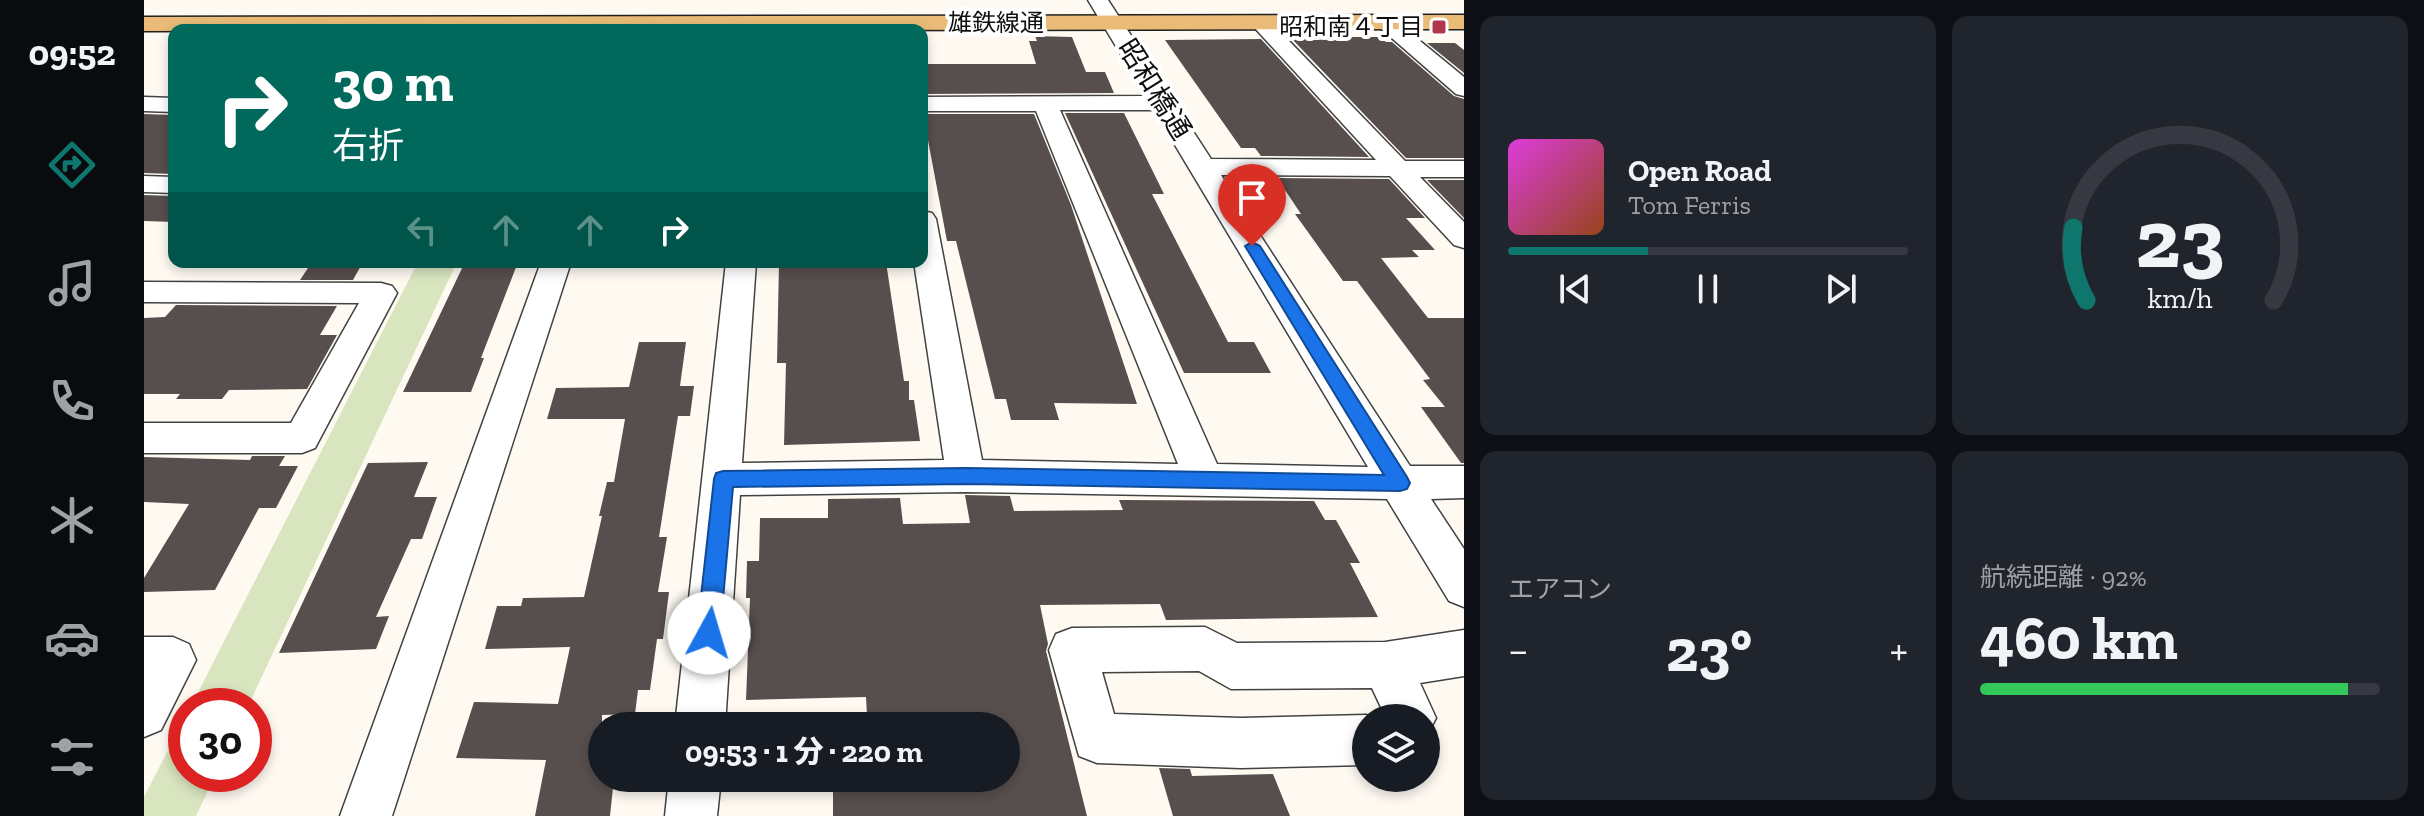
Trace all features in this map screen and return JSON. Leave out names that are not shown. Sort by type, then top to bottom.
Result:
[{"type":"main road","name":"雄鉄線通","points":[[144,11],[1464,11]]},
{"type":"main road","name":"雄鉄線通","points":[[144,24],[1105,11],[1259,21],[1464,22]]},
{"type":"street","name":"昭和橋通","points":[[1105,11],[1464,587]]},
{"type":"street","points":[[1259,21],[1464,239]]},
{"type":"street","points":[[1385,22],[1464,89]]},
{"type":"street","points":[[1045,103],[1204,479]]},
{"type":"street","points":[[928,104],[1163,103]]},
{"type":"street","points":[[144,104],[168,105]]},
{"type":"street","points":[[1203,167],[1464,169]]},
{"type":"street","points":[[144,184],[168,185]]},
{"type":"street","points":[[928,254],[966,476]]},
{"type":"street","points":[[366,816],[554,268]]},
{"type":"street","points":[[701,712],[741,268]]},
{"type":"street","points":[[144,292],[381,293],[302,438],[144,438]]},
{"type":"street","points":[[723,479],[966,476],[1464,482]]},
{"type":"street","points":[[1352,740],[1241,743],[1097,738],[1072,650],[1205,649],[1231,666],[1385,665],[1464,653]]},
{"type":"street","points":[[144,660],[173,660],[144,713]]},
{"type":"street","points":[[1385,665],[1405,704]]},
{"type":"street","points":[[691,816],[694,792]]},
{"type":"green space","points":[[415,268],[454,268],[256,688],[200,688]]},
{"type":"green space","points":[[168,750],[168,792],[207,792],[196,816],[144,816],[144,797]]},
{"type":"building","points":[[1035,36],[1072,37],[1086,72],[1105,72],[1114,93],[928,94],[928,64],[1036,64],[1029,41],[1037,41]]},
{"type":"building","points":[[1339,37],[1380,37],[1392,42],[1454,96],[1464,99],[1464,158],[1406,158],[1292,39],[1341,40]]},
{"type":"building","points":[[1261,39],[1369,157],[1261,156],[1255,148],[1241,148],[1165,40]]},
{"type":"building","points":[[1427,43],[1455,43],[1464,50],[1464,73]]},
{"type":"building","points":[[1065,113],[1124,113],[1164,194],[1152,194],[1228,342],[1254,342],[1271,373],[1184,373]]},
{"type":"building","points":[[144,114],[168,115],[168,174],[144,173]]},
{"type":"building","points":[[928,114],[1034,114],[1071,205],[1137,404],[1054,403],[1059,420],[1011,420],[1006,399],[995,399],[956,241],[947,241],[928,140]]},
{"type":"building","points":[[1277,178],[1389,179],[1425,218],[1406,218],[1435,250],[1412,250],[1419,257],[1381,258],[1428,318],[1464,318],[1464,463],[1421,407],[1445,407],[1423,380],[1430,379],[1357,281],[1343,281],[1295,214],[1301,214]]},
{"type":"building","points":[[1427,180],[1464,180],[1464,218]]},
{"type":"building","points":[[144,195],[168,196],[168,222],[144,221]]},
{"type":"building","points":[[308,268],[360,268],[353,280],[300,280]]},
{"type":"building","points":[[462,268],[516,268],[471,392],[403,392]]},
{"type":"building","points":[[779,268],[887,268],[904,381],[909,381],[909,400],[914,400],[920,441],[784,445],[786,363],[777,363]]},
{"type":"building","points":[[176,305],[337,306],[320,335],[337,335],[307,389],[229,390],[222,399],[176,399],[180,394],[144,394],[144,318],[165,317]]},
{"type":"building","points":[[639,342],[686,342],[680,386],[694,386],[690,416],[678,416],[659,537],[667,537],[658,592],[669,592],[663,639],[657,639],[650,690],[638,690],[635,712],[588,712],[588,792],[613,792],[610,816],[535,816],[546,760],[456,758],[474,702],[558,704],[570,647],[485,649],[497,606],[521,606],[523,598],[584,597],[602,516],[599,516],[607,482],[614,482],[625,419],[547,419],[556,388],[629,387]]},
{"type":"building","points":[[252,456],[285,456],[279,466],[298,466],[276,508],[259,508],[215,590],[144,592],[144,578],[189,504],[144,502],[144,457],[250,460]]},
{"type":"building","points":[[428,462],[414,497],[437,497],[422,539],[411,539],[376,617],[389,616],[376,649],[279,653],[368,463]]},
{"type":"building","points":[[965,495],[1010,496],[1014,511],[1123,510],[1119,500],[1314,501],[1325,520],[1336,520],[1360,563],[1350,563],[1378,617],[1166,620],[1160,604],[1040,605],[1048,644],[1046,651],[1087,816],[833,816],[833,792],[1020,792],[1020,712],[867,712],[866,697],[746,700],[750,598],[746,598],[747,561],[759,561],[760,518],[828,518],[828,499],[900,498],[903,524],[970,523]]},
{"type":"building","points":[[1159,768],[1190,769],[1192,776],[1273,774],[1290,816],[1173,816]]},
{"type":"place","name":"昭和南４丁目","points":[[1439,27]]},
{"type":"route","points":[[709,633],[723,479],[966,476],[1400,483],[1252,246]]}]
